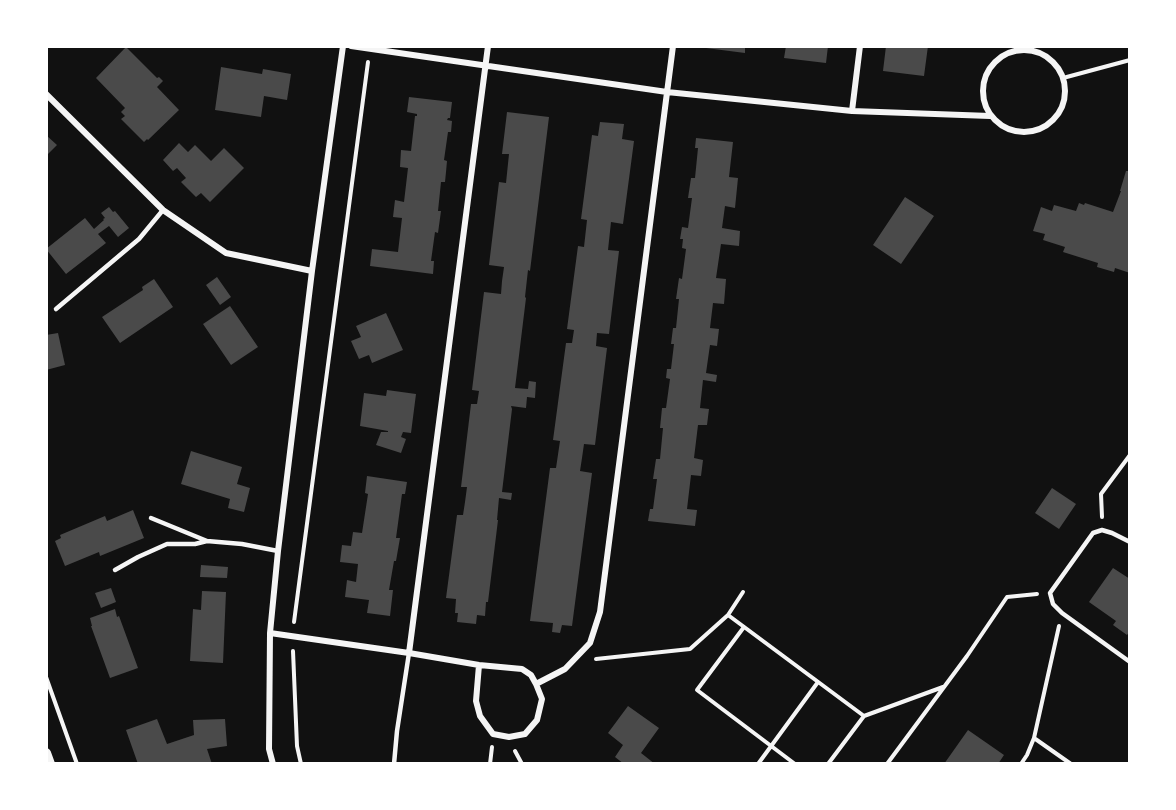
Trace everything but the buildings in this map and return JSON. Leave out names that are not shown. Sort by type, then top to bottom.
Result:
[{"type":"street","points":[[273,764],[269,749],[270,633],[312,271],[343,46]]},
{"type":"street","points":[[351,46],[667,92],[852,111],[990,116]]},
{"type":"street","points":[[409,653],[488,46]]},
{"type":"street","points":[[536,684],[565,669],[590,643],[600,612],[673,46]]},
{"type":"street","points":[[852,111],[860,46]]},
{"type":"street","points":[[1031,48],[1057,66],[1063,78],[1064,104],[1049,125],[1037,131],[1024,133],[1011,131],[999,125],[990,116],[984,104],[982,92],[984,79],[999,58],[1010,52],[1031,48]]},
{"type":"street","points":[[46,94],[163,210],[226,253],[312,271]]},
{"type":"street","points":[[270,633],[479,665],[522,669],[531,675],[542,699],[537,720],[525,734],[509,737],[493,734],[480,716],[476,701],[479,665]]},
{"type":"street","points":[[46,753],[50,764]]},
{"type":"lane","points":[[56,309],[140,240],[163,210]]},
{"type":"lane","points":[[151,518],[207,541],[242,544],[279,551]]},
{"type":"lane","points":[[1130,542],[1102,530],[1093,533],[1050,593],[1053,604],[1062,613],[1130,662]]},
{"type":"lane","points":[[115,570],[167,544],[195,544],[207,541]]},
{"type":"lane","points":[[394,764],[409,653]]},
{"type":"path","points":[[301,764],[297,746],[292,635],[369,49]]},
{"type":"path","points":[[1063,78],[1130,60]]},
{"type":"path","points":[[1102,530],[1101,494],[1130,455]]},
{"type":"path","points":[[571,662],[690,649],[728,615],[743,592]]},
{"type":"path","points":[[886,764],[967,657],[1007,597],[1050,593]]},
{"type":"path","points":[[1021,764],[1034,738],[1062,613]]},
{"type":"path","points":[[728,615],[864,716]]},
{"type":"path","points":[[744,627],[697,690],[795,764]]},
{"type":"path","points":[[46,677],[77,764]]},
{"type":"path","points":[[758,764],[819,682]]},
{"type":"path","points":[[828,764],[864,716],[943,687]]},
{"type":"path","points":[[1034,738],[1071,764]]}]
